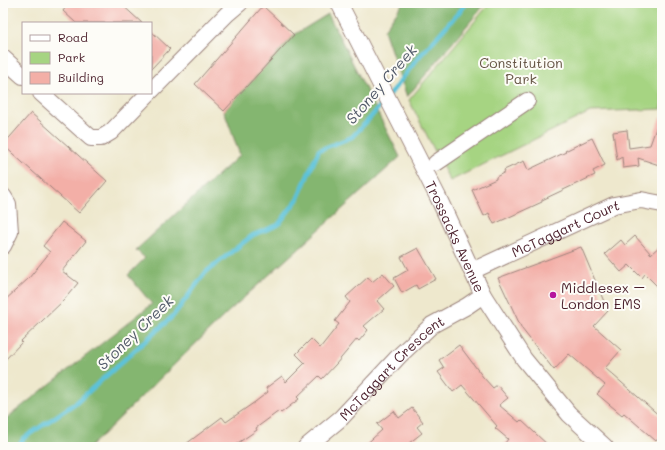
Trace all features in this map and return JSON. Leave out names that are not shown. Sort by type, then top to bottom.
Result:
[{"type":"street","points":[[152,90],[227,14],[240,3]]},
{"type":"street","name":"Trossacks Avenue","points":[[339,3],[438,198],[483,295],[524,359],[569,414],[605,447]]},
{"type":"street","points":[[3,58],[22,75]]},
{"type":"street","points":[[43,94],[91,138],[101,138],[111,132],[148,94]]},
{"type":"street","points":[[436,163],[527,102]]},
{"type":"street","points":[[3,196],[8,204],[10,232],[3,246]]},
{"type":"street","name":"McTaggart Court","points":[[472,271],[614,205],[641,200],[662,204]]},
{"type":"street","name":"McTaggart Crescent","points":[[306,447],[341,418],[399,356],[432,325],[467,306],[483,295]]},
{"type":"green space","points":[[403,3],[486,3],[407,97],[384,30]]},
{"type":"green space","name":"Constitution Park","points":[[490,3],[662,3],[662,109],[590,112],[450,181],[409,100]]},
{"type":"green space","points":[[328,14],[400,157],[228,312],[90,447],[3,447],[3,421],[152,304],[128,275],[145,258],[136,250],[240,155],[224,111],[294,35]]},
{"type":"building","points":[[69,3],[120,3],[141,22],[75,22],[63,11]]},
{"type":"building","points":[[263,6],[294,35],[224,111],[195,84]]},
{"type":"building","points":[[152,32],[170,49],[152,68]]},
{"type":"building","points":[[31,113],[107,181],[79,213],[3,145]]},
{"type":"building","points":[[660,117],[662,118],[662,166],[638,158],[639,166],[623,168],[622,157],[617,160],[613,132],[627,130],[629,148],[650,145]]},
{"type":"building","points":[[592,138],[605,165],[593,171],[595,175],[494,224],[489,213],[484,216],[472,190],[496,179],[496,177],[505,172],[504,170],[524,161],[528,170]]},
{"type":"building","points":[[62,222],[86,241],[62,271],[78,283],[63,301],[21,341],[22,342],[3,362],[3,302],[29,278],[50,252],[43,246]]},
{"type":"building","points":[[635,236],[651,254],[662,244],[662,291],[645,274],[642,278],[629,265],[621,272],[605,254],[621,240],[625,245]]},
{"type":"building","name":"Middlesex – London EMS","points":[[581,247],[608,311],[594,326],[621,350],[605,368],[662,418],[662,434],[656,441],[624,413],[622,415],[597,394],[605,385],[569,354],[554,370],[522,329],[498,278]]},
{"type":"building","points":[[418,248],[436,279],[418,289],[416,285],[402,293],[394,278],[408,270],[401,257]]},
{"type":"building","points":[[383,273],[394,286],[377,301],[384,309],[364,326],[368,330],[359,341],[357,339],[322,379],[319,376],[297,397],[299,399],[281,413],[279,411],[256,428],[257,430],[232,447],[182,447],[222,417],[226,422],[255,402],[268,392],[266,388],[282,376],[286,382],[305,363],[296,354],[311,339],[320,348],[339,324],[335,321],[350,302],[346,297],[368,277],[372,282]]},
{"type":"building","points":[[459,345],[493,388],[497,385],[508,398],[499,405],[519,422],[521,420],[550,447],[502,447],[508,439],[495,428],[497,426],[462,385],[453,392],[438,372],[444,368],[439,360]]},
{"type":"building","points":[[412,408],[423,422],[417,427],[422,433],[404,447],[363,447],[382,430],[377,424],[394,411],[399,418]]},
{"type":"waterway","name":"Stoney Creek","points":[[390,94],[418,58],[467,3]]},
{"type":"waterway","name":"Stoney Creek","points":[[18,447],[24,438],[77,402],[173,316],[206,272],[253,235],[278,225],[297,200],[319,150],[352,137],[385,100]]},
{"type":"place","name":"Middlesex – London EMS","points":[[553,295]]}]
